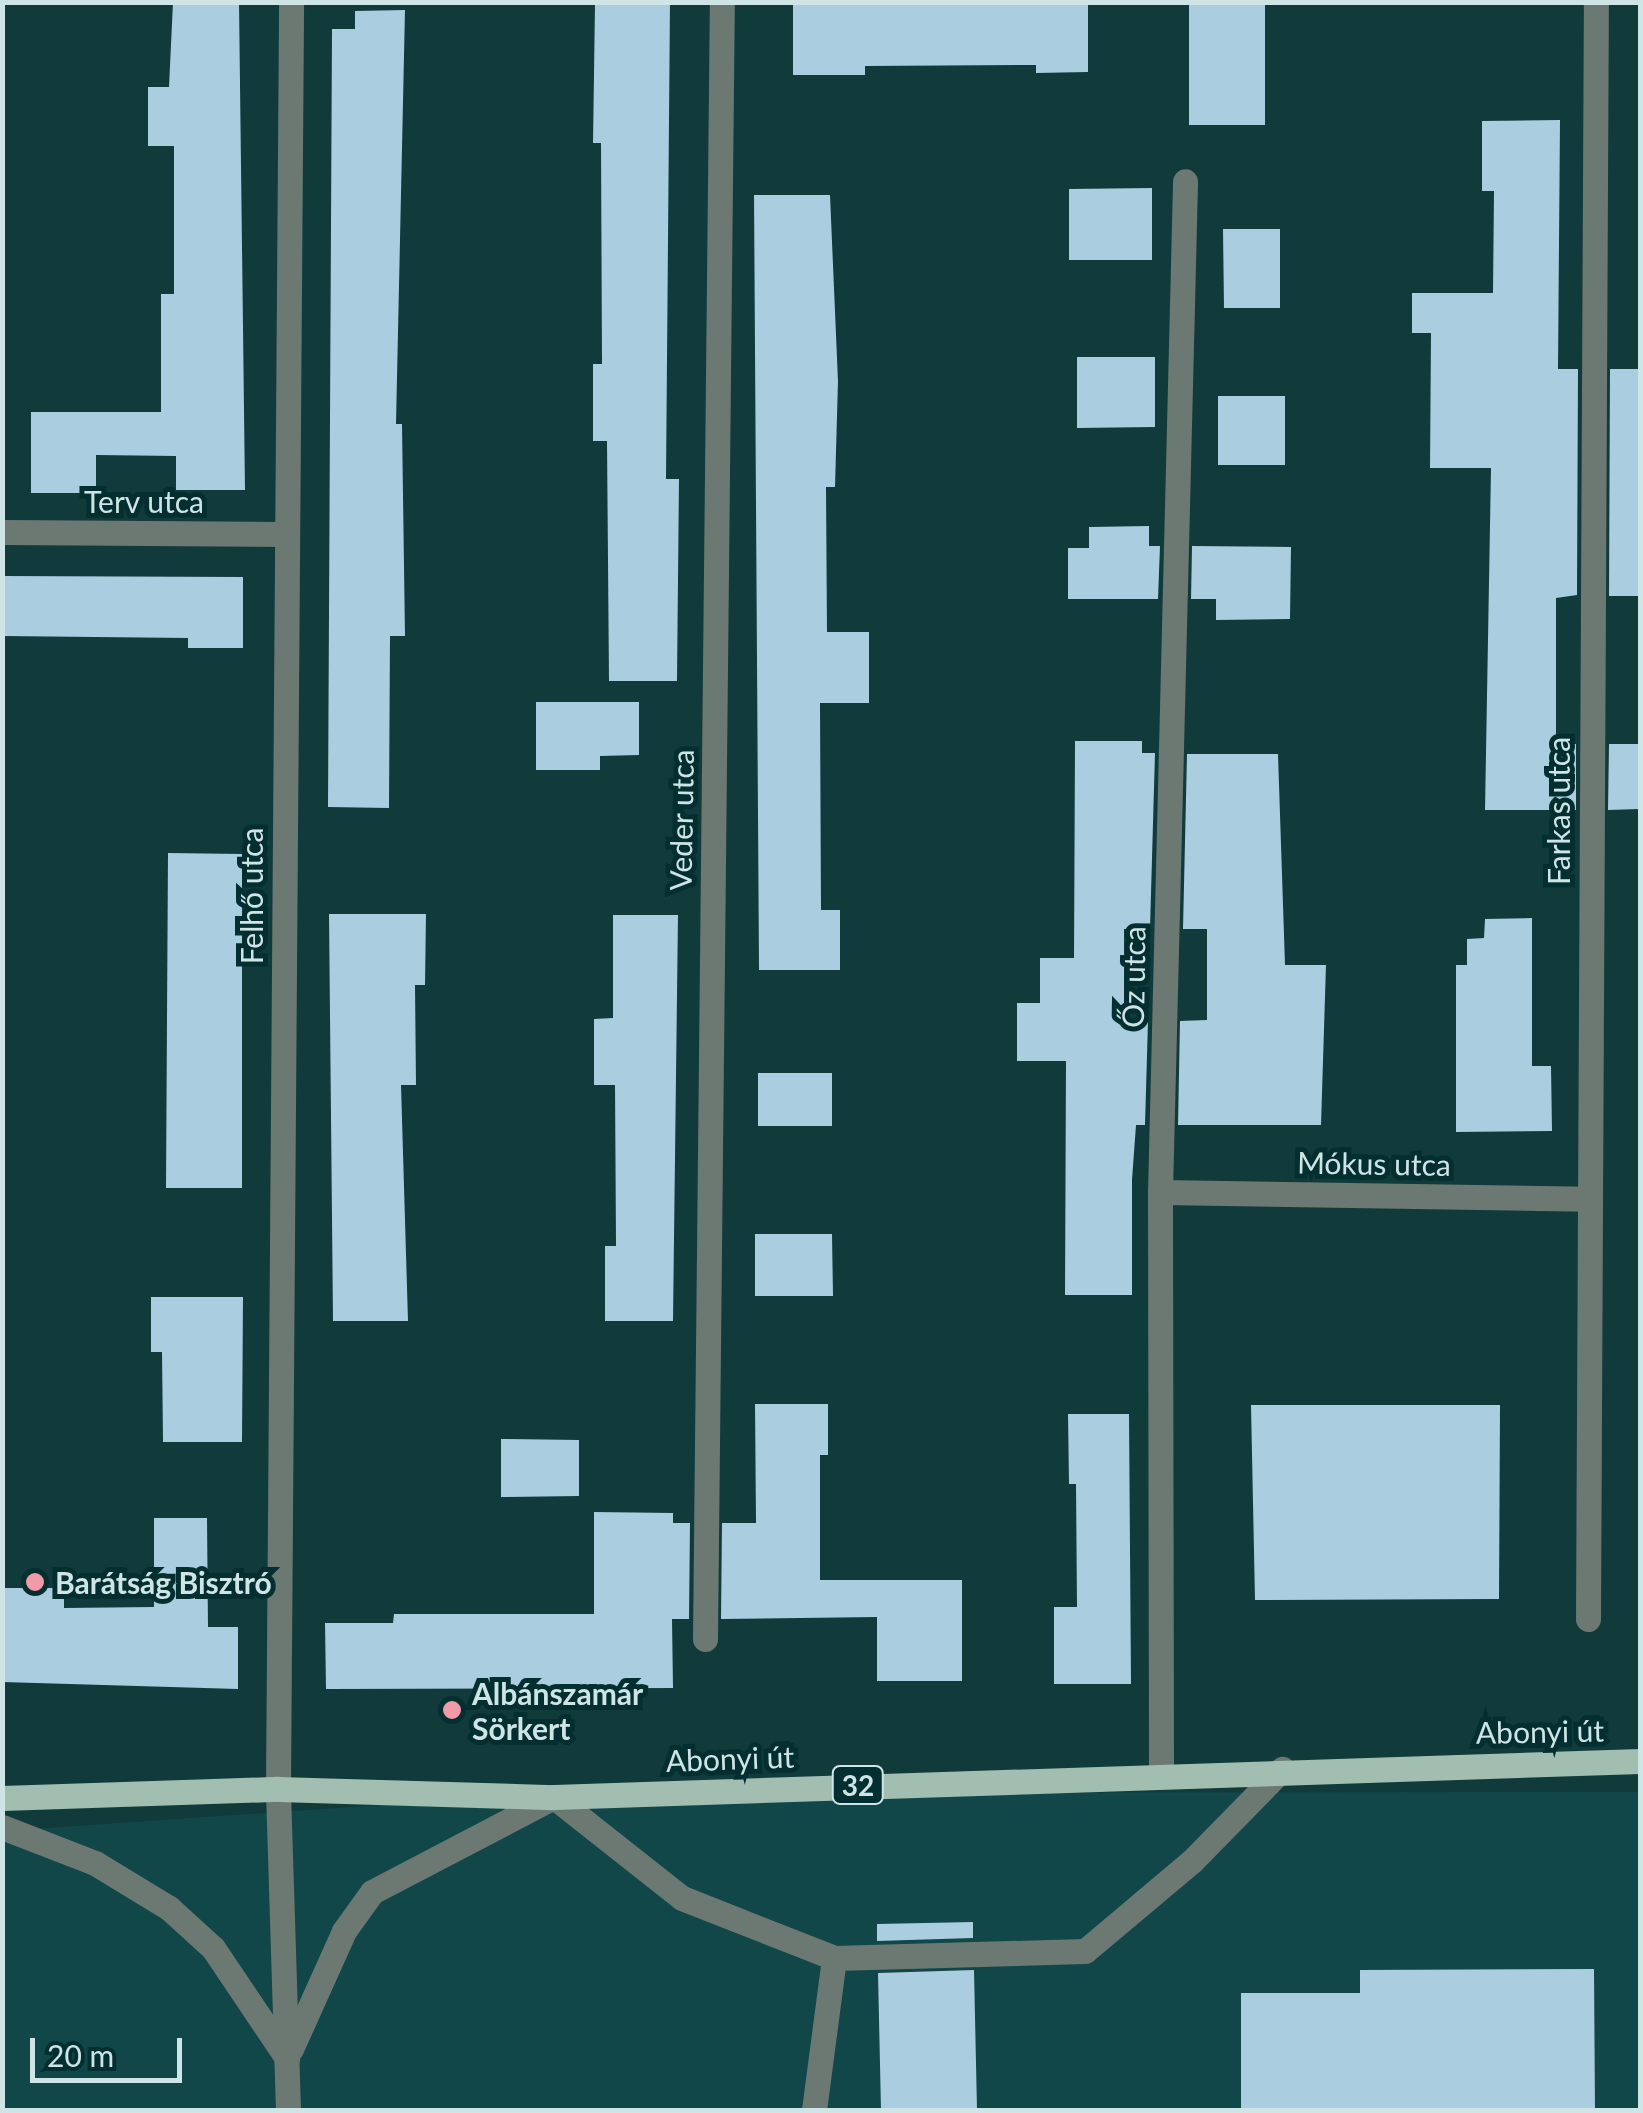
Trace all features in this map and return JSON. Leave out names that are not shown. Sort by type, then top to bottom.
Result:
[{"type":"main road","name":"Abonyi út","points":[[2,1798],[278,1789],[554,1796],[1282,1769],[1640,1762]]},
{"type":"street","name":"Felhő utca","points":[[288,2110],[278,1789],[291,2]]},
{"type":"street","name":"Veder utca","points":[[706,1639],[722,2]]},
{"type":"street","name":"Farkas utca","points":[[1588,1619],[1596,2]]},
{"type":"street","name":"Őz utca","points":[[1161,1774],[1160,1192],[1185,182]]},
{"type":"street","name":"Terv utca","points":[[2,532],[285,534]]},
{"type":"street","name":"Mókus utca","points":[[1160,1192],[1588,1198]]},
{"type":"street","points":[[286,2058],[344,1931],[372,1892],[554,1796],[682,1898],[834,1958],[1084,1951],[1192,1862],[1282,1769]]},
{"type":"street","points":[[2,1827],[94,1862],[168,1908],[213,1948],[286,2058]]},
{"type":"street","points":[[814,2110],[834,1958]]},
{"type":"shaded area","points":[[1640,1792],[1640,2110],[3,2110],[3,1831],[555,1793]]},
{"type":"building","points":[[173,2],[239,2],[245,490],[176,490],[176,456],[96,455],[96,493],[31,493],[31,412],[161,412],[161,294],[174,294],[174,146],[148,146],[148,87],[169,87]]},
{"type":"building","points":[[670,2],[666,479],[679,479],[677,681],[609,681],[607,441],[593,441],[593,364],[602,364],[601,143],[593,143],[595,4]]},
{"type":"building","points":[[793,2],[1088,2],[1088,72],[1036,73],[1036,65],[865,66],[865,75],[793,75]]},
{"type":"building","points":[[1189,2],[1265,2],[1265,125],[1189,125]]},
{"type":"building","points":[[405,10],[396,424],[402,424],[405,636],[390,636],[389,808],[328,807],[332,29],[355,29],[355,11]]},
{"type":"building","points":[[1560,120],[1558,369],[1578,369],[1577,595],[1556,598],[1556,744],[1576,744],[1576,810],[1485,810],[1491,468],[1430,468],[1431,333],[1412,333],[1412,293],[1493,293],[1494,191],[1482,191],[1482,121]]},
{"type":"building","points":[[1152,188],[1152,260],[1069,260],[1069,189]]},
{"type":"building","points":[[754,195],[830,195],[838,381],[835,487],[826,487],[827,632],[869,632],[869,703],[820,703],[821,910],[840,910],[840,970],[759,970]]},
{"type":"building","points":[[1223,229],[1280,229],[1280,308],[1224,308]]},
{"type":"building","points":[[1077,357],[1155,357],[1155,427],[1077,428]]},
{"type":"building","points":[[1610,369],[1640,369],[1640,596],[1609,596]]},
{"type":"building","points":[[1218,396],[1285,396],[1285,465],[1218,465]]},
{"type":"building","points":[[1149,526],[1149,546],[1160,546],[1158,599],[1068,599],[1068,548],[1089,548],[1089,527]]},
{"type":"building","points":[[1192,546],[1291,547],[1290,619],[1216,620],[1216,599],[1191,599]]},
{"type":"building","points":[[2,576],[243,577],[243,648],[188,648],[188,638],[2,636]]},
{"type":"building","points":[[536,702],[639,702],[639,755],[600,756],[600,770],[536,770]]},
{"type":"building","points":[[1075,741],[1142,741],[1142,753],[1155,753],[1150,929],[1124,929],[1124,1021],[1148,1021],[1145,1125],[1136,1125],[1132,1180],[1132,1295],[1065,1295],[1066,1061],[1017,1061],[1017,1003],[1040,1003],[1040,958],[1074,958]]},
{"type":"building","points":[[1609,744],[1640,744],[1640,809],[1608,810]]},
{"type":"building","points":[[1187,754],[1278,754],[1285,965],[1326,965],[1321,1125],[1178,1125],[1180,1021],[1207,1020],[1207,929],[1183,929]]},
{"type":"building","points":[[168,853],[242,854],[242,1188],[166,1188]]},
{"type":"building","points":[[329,914],[426,914],[425,985],[415,985],[416,1085],[401,1085],[408,1321],[333,1321]]},
{"type":"building","points":[[613,915],[678,915],[673,1321],[605,1321],[605,1246],[616,1246],[615,1085],[594,1085],[594,1019],[613,1018]]},
{"type":"building","points":[[1532,918],[1532,1066],[1551,1066],[1552,1131],[1456,1132],[1456,965],[1467,965],[1467,939],[1484,938],[1485,919]]},
{"type":"building","points":[[758,1073],[832,1073],[832,1126],[758,1126]]},
{"type":"building","points":[[755,1234],[832,1234],[833,1296],[755,1296]]},
{"type":"building","points":[[151,1297],[243,1297],[242,1442],[163,1442],[162,1352],[151,1352]]},
{"type":"building","points":[[755,1404],[828,1404],[828,1455],[820,1455],[820,1580],[962,1580],[962,1681],[877,1681],[877,1617],[721,1619],[722,1523],[756,1523]]},
{"type":"building","points":[[1251,1405],[1500,1405],[1499,1599],[1255,1600]]},
{"type":"building","points":[[1068,1414],[1129,1414],[1131,1684],[1054,1684],[1054,1607],[1077,1607],[1076,1484],[1069,1484]]},
{"type":"building","points":[[501,1439],[579,1440],[579,1496],[501,1497]]},
{"type":"building","points":[[594,1512],[673,1513],[673,1523],[690,1523],[689,1619],[672,1619],[673,1688],[326,1689],[325,1623],[393,1623],[394,1614],[594,1614]]},
{"type":"building","points":[[154,1518],[207,1518],[208,1627],[238,1627],[238,1689],[2,1682],[2,1588],[64,1588],[64,1608],[154,1607]]},
{"type":"building","points":[[973,1922],[973,1938],[877,1941],[877,1924]]},
{"type":"building","points":[[1594,1969],[1595,2110],[1241,2110],[1241,1993],[1360,1993],[1360,1970]]},
{"type":"building","points":[[974,1970],[977,2110],[881,2110],[878,1973]]},
{"type":"place","name":"Barátság Bisztró","points":[[35,1582]]},
{"type":"place","name":"Albánszamár Sörkert","points":[[452,1710]]}]
